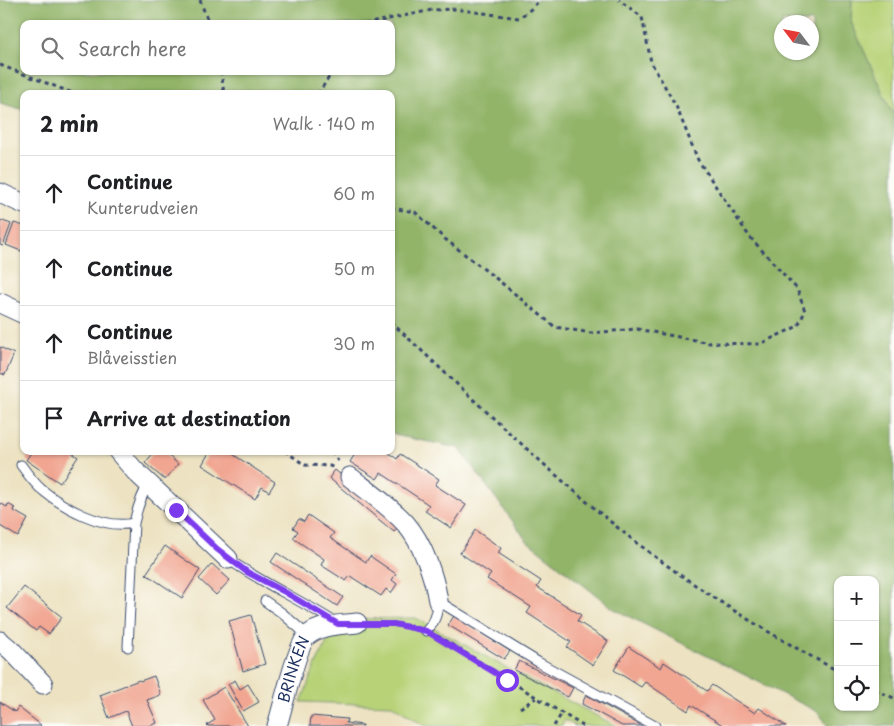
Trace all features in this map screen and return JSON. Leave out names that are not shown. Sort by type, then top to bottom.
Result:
[{"type":"street","points":[[0,193],[20,202]]},
{"type":"street","points":[[0,303],[20,312]]},
{"type":"street","points":[[122,455],[228,559]]},
{"type":"street","points":[[350,477],[406,524],[426,556],[438,601]]},
{"type":"street","name":"BRINKEN","points":[[277,726],[296,662],[307,635],[318,630],[347,624]]},
{"type":"street","points":[[0,641],[44,684]]},
{"type":"lane","points":[[20,465],[40,488],[81,514],[116,525],[134,523]]},
{"type":"lane","points":[[128,646],[134,523],[136,512],[149,483]]},
{"type":"lane","points":[[228,559],[247,572],[347,624]]},
{"type":"lane","points":[[265,601],[307,635]]},
{"type":"lane","points":[[426,631],[433,625],[438,609],[438,601]]},
{"type":"lane","points":[[438,601],[538,662],[655,726]]},
{"type":"path","points":[[200,0],[208,20]]},
{"type":"path","points":[[384,20],[432,10],[519,18],[540,0]]},
{"type":"path","points":[[395,209],[415,212],[444,239],[555,327],[591,333],[637,328],[710,343],[760,344],[798,326],[805,311],[796,289],[749,236],[698,160],[676,106],[650,62],[642,17],[619,0]]},
{"type":"path","points":[[0,65],[20,73]]},
{"type":"path","points":[[26,75],[65,90]]},
{"type":"path","points":[[222,75],[223,90]]},
{"type":"path","points":[[321,90],[330,75]]},
{"type":"path","points":[[395,326],[550,470],[630,537],[705,591],[753,622],[834,669]]},
{"type":"path","points":[[291,455],[305,464],[330,466],[350,477]]},
{"type":"path","points":[[347,624],[394,624],[426,631],[583,726]]},
{"type":"path","points":[[879,692],[894,698]]},
{"type":"path","points":[[520,708],[536,698]]},
{"type":"path","points":[[554,726],[562,713]]},
{"type":"green space","points":[[0,0],[852,0],[851,22],[891,111],[894,113],[894,726],[828,726],[818,712],[614,609],[527,541],[459,448],[395,434],[395,90],[20,90],[20,109],[0,103]]},
{"type":"green space","points":[[852,0],[894,0],[894,113],[891,111],[851,22]]},
{"type":"green space","points":[[416,618],[616,726],[575,726],[565,720],[561,726],[425,726],[392,705],[301,702],[324,648],[344,619]]},
{"type":"building","points":[[0,220],[11,224],[3,246],[0,245]]},
{"type":"building","points":[[14,223],[20,225],[20,251],[6,245]]},
{"type":"building","points":[[0,347],[14,354],[5,375],[0,373]]},
{"type":"building","points":[[400,454],[439,479],[435,485],[466,505],[451,528],[425,511],[429,505],[381,473],[377,479],[350,462],[354,455],[392,455],[397,459]]},
{"type":"building","points":[[29,455],[75,455],[78,457],[60,483],[26,460]]},
{"type":"building","points":[[152,455],[168,455],[178,464],[165,480],[145,463]]},
{"type":"building","points":[[208,455],[234,455],[275,482],[269,492],[262,487],[255,499],[202,465]]},
{"type":"building","points":[[335,470],[400,524],[394,532],[329,478]]},
{"type":"building","points":[[0,503],[7,507],[8,504],[15,508],[14,511],[28,519],[18,537],[0,526]]},
{"type":"building","points":[[308,515],[334,533],[330,538],[366,562],[370,556],[396,574],[392,580],[397,584],[391,593],[386,589],[381,596],[350,576],[346,581],[321,565],[324,559],[293,538],[298,531],[293,528],[299,519],[304,522]]},
{"type":"building","points":[[475,530],[501,548],[498,553],[541,581],[537,587],[581,615],[577,621],[608,641],[593,665],[567,647],[571,642],[527,613],[531,607],[487,579],[491,574],[460,553]]},
{"type":"building","points":[[165,546],[200,570],[182,598],[146,574]]},
{"type":"building","points":[[277,553],[343,597],[337,606],[271,562]]},
{"type":"building","points":[[212,564],[230,580],[216,595],[199,579]]},
{"type":"building","points":[[24,587],[62,617],[49,634],[39,627],[36,631],[7,608]]},
{"type":"building","points":[[251,615],[265,664],[243,671],[229,621]]},
{"type":"building","points":[[454,616],[510,651],[504,659],[448,625]]},
{"type":"building","points":[[629,647],[661,668],[664,662],[707,691],[712,685],[755,713],[759,708],[786,726],[724,726],[691,705],[688,711],[645,682],[641,687],[614,670]]},
{"type":"building","points":[[519,661],[573,688],[568,697],[514,670]]},
{"type":"building","points":[[154,676],[161,695],[147,700],[157,723],[149,726],[132,726],[126,711],[109,718],[100,695]]},
{"type":"building","points":[[235,680],[240,689],[248,684],[259,702],[243,711],[228,684]]},
{"type":"building","points":[[224,687],[248,726],[207,725],[215,720],[203,700]]},
{"type":"building","points":[[586,695],[642,726],[622,726],[582,704]]},
{"type":"building","points":[[0,702],[15,712],[18,707],[41,725],[0,726]]},
{"type":"building","points":[[311,716],[347,719],[346,723],[363,726],[310,726]]},
{"type":"route","points":[[176,510],[228,559],[247,572],[338,624],[394,624],[426,631],[507,680]]}]
